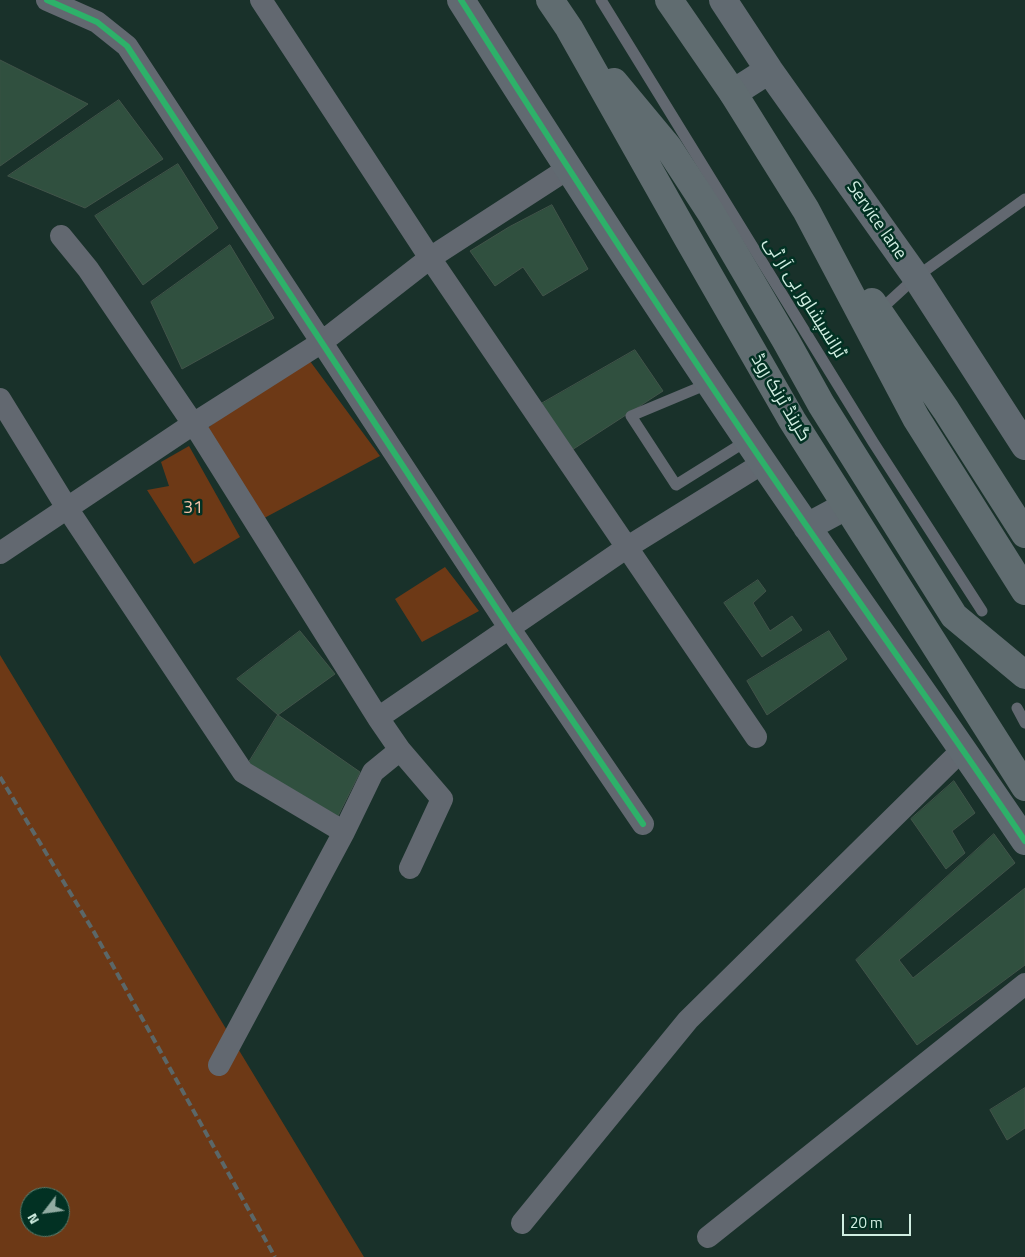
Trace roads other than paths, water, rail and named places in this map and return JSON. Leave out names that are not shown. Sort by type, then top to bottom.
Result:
[{"type":"highway","name":"گرینڈ ٹرنک روڈ","points":[[550,0],[569,28],[792,420],[1025,787]]},
{"type":"highway","points":[[669,0],[733,94],[806,210],[946,410],[1025,534]]},
{"type":"highway","points":[[569,28],[668,147],[711,213],[821,404],[954,616],[1025,675]]},
{"type":"highway","points":[[806,210],[916,418],[1025,591]]},
{"type":"street","points":[[47,0],[97,22],[126,46],[510,629],[643,824]]},
{"type":"street","points":[[260,0],[430,258],[756,737]]},
{"type":"street","points":[[460,0],[763,463],[1025,841]]},
{"type":"street","name":"Service lane","points":[[723,0],[916,277],[1025,446]]},
{"type":"street","points":[[733,94],[770,70]]},
{"type":"street","points":[[0,553],[193,424],[322,342],[430,258],[569,168]]},
{"type":"street","points":[[61,236],[88,269],[193,424],[378,718],[400,750],[442,799],[410,868]]},
{"type":"street","points":[[0,399],[67,508],[243,772],[344,832]]},
{"type":"street","points":[[378,718],[626,548],[763,463]]},
{"type":"street","points":[[807,526],[846,506]]},
{"type":"street","points":[[522,1223],[688,1020],[963,749]]},
{"type":"street","points":[[219,1065],[344,832],[374,772],[400,750]]},
{"type":"street","points":[[708,1237],[1025,984]]},
{"type":"lane","name":"ٹرانسپشاور بی آر ٹی","points":[[600,0],[873,442],[982,611]]},
{"type":"lane","points":[[878,311],[916,277],[1025,199]]},
{"type":"lane","points":[[710,383],[632,416],[676,486],[748,440]]},
{"type":"lane","points":[[1017,708],[1025,723]]},
{"type":"railway","points":[[0,777],[94,932],[275,1257]]},
{"type":"park label","name":"31","points":[[193,509]]}]
